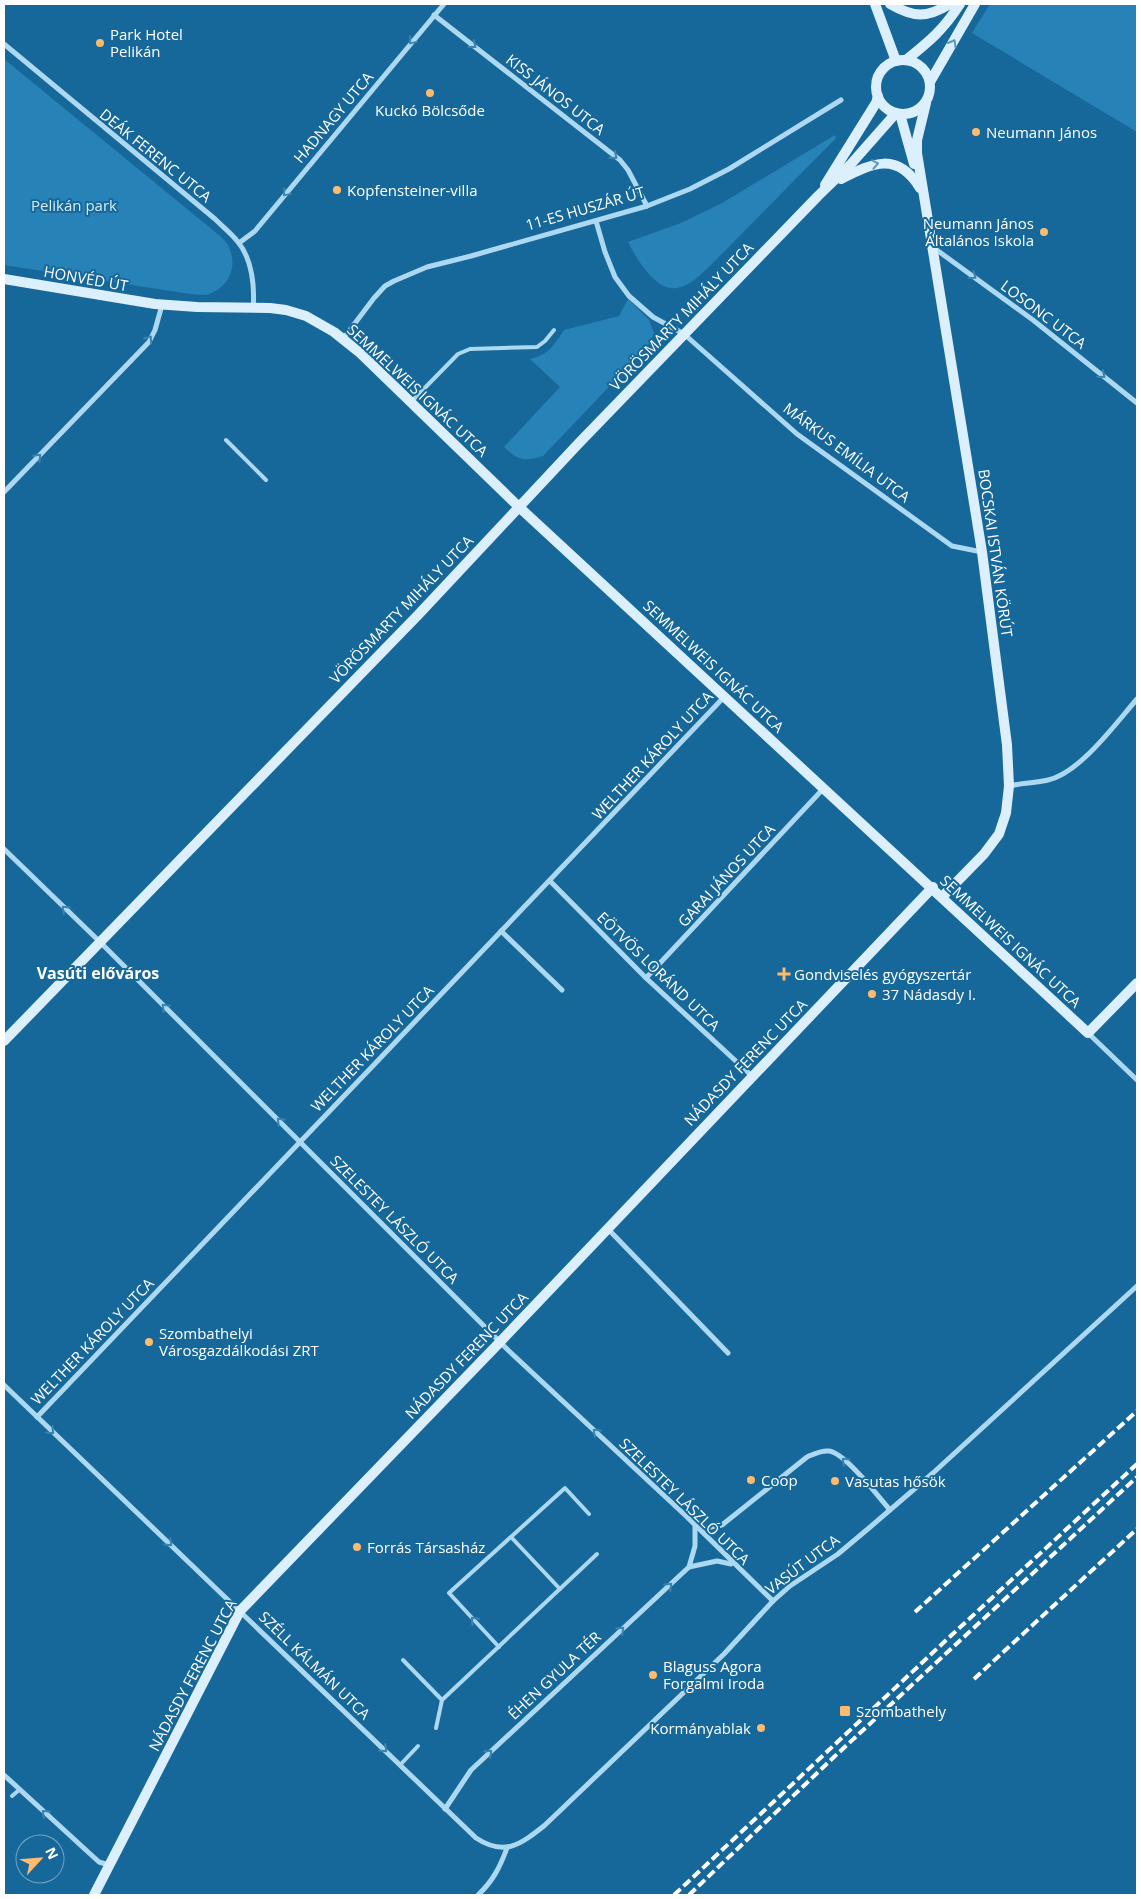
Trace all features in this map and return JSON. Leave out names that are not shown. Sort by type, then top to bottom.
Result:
[{"type":"street","name":"HADNAGY UTCA","points":[[239,243],[255,231],[444,4]]},
{"type":"street","points":[[875,4],[901,60]]},
{"type":"street","points":[[890,4],[903,12],[920,16],[936,12],[950,4]]},
{"type":"street","points":[[901,60],[916,63],[924,69],[930,82],[926,102],[918,110],[909,114],[898,114],[883,105],[876,87],[879,76],[885,67],[901,60],[934,38],[960,4]]},
{"type":"street","points":[[930,82],[975,4]]},
{"type":"street","name":"KISS JÁNOS UTCA","points":[[434,15],[620,160],[628,170],[647,206]]},
{"type":"street","name":"DEÁK FERENC UTCA","points":[[4,44],[215,220],[239,243],[249,264],[253,290],[252,308]]},
{"type":"street","points":[[818,196],[876,103],[878,96]]},
{"type":"street","name":"11-ES HUSZÁR ÚT","points":[[343,339],[385,286],[400,278],[427,267],[647,206],[690,189],[729,169],[841,100]]},
{"type":"street","name":"BOCSKAI ISTVÁN KÖRÚT","points":[[926,102],[916,140],[982,552],[1007,745],[1009,786],[1006,813],[999,834],[984,854],[942,897]]},
{"type":"street","points":[[818,196],[898,114]]},
{"type":"street","name":"BOCSKAI ISTVÁN KÖRÚT","points":[[898,114],[924,193]]},
{"type":"street","points":[[818,196],[841,179],[868,165],[885,162],[900,167],[913,176],[924,193]]},
{"type":"street","name":"VÖRÖSMARTY MIHÁLY UTCA","points":[[4,1041],[418,615],[684,334],[818,196]]},
{"type":"street","name":"MÁRKUS EMÍLIA UTCA","points":[[596,221],[615,277],[629,296],[653,317],[684,334],[797,434],[952,546],[982,552]]},
{"type":"street","name":"LOSONC UTCA","points":[[934,248],[1034,320],[1137,403]]},
{"type":"street","name":"HONVÉD ÚT","points":[[4,279],[162,305],[252,308]]},
{"type":"street","points":[[4,492],[148,342],[156,330],[162,305]]},
{"type":"street","name":"SEMMELWEIS IGNÁC UTCA","points":[[252,308],[279,309],[306,316],[324,325],[343,339],[520,507],[823,789],[933,888],[1137,1080]]},
{"type":"street","name":"WELTHER KÁROLY UTCA","points":[[37,1417],[725,696]]},
{"type":"street","points":[[1009,786],[1049,780],[1066,772],[1084,759],[1137,699]]},
{"type":"street","name":"GARAI JÁNOS UTCA","points":[[646,978],[823,789]]},
{"type":"street","name":"SZELESTEY LÁSZLÓ UTCA","points":[[4,850],[100,942],[500,1342],[695,1525],[772,1601]]},
{"type":"street","name":"EÖTVÖS LORÁND UTCA","points":[[550,881],[646,978],[752,1076]]},
{"type":"street","name":"NÁDASDY FERENC UTCA","points":[[94,1895],[240,1611],[500,1342],[933,888]]},
{"type":"street","points":[[501,931],[562,990]]},
{"type":"street","points":[[1088,1033],[1137,984]]},
{"type":"street","points":[[608,1229],[728,1353]]},
{"type":"street","name":"VASÚT UTCA","points":[[507,1848],[520,1843],[545,1825],[724,1654],[772,1601],[843,1549],[933,1473],[1137,1286]]},
{"type":"street","name":"SZÉLL KÁLMÁN UTCA","points":[[4,1385],[476,1838],[496,1848],[507,1848]]},
{"type":"street","points":[[734,1565],[717,1561],[689,1567],[695,1546],[695,1525],[705,1528],[722,1525],[806,1457],[820,1452],[830,1451],[843,1457],[890,1510]]},
{"type":"street","name":"ÉHEN GYULA TÉR","points":[[445,1809],[471,1770],[689,1567]]},
{"type":"street","points":[[4,1775],[99,1862],[110,1866]]},
{"type":"street","points":[[478,1895],[486,1888],[500,1868],[507,1848]]},
{"type":"lane","points":[[411,402],[458,354],[470,349],[537,347],[554,330]]},
{"type":"lane","points":[[226,440],[266,480]]},
{"type":"lane","points":[[499,1647],[449,1593],[565,1488],[589,1514]]},
{"type":"lane","points":[[511,1537],[560,1589]]},
{"type":"lane","points":[[436,1728],[442,1700],[598,1554]]},
{"type":"lane","points":[[404,1660],[442,1700]]},
{"type":"lane","points":[[401,1764],[418,1746]]},
{"type":"lane","points":[[12,1796],[19,1790]]},
{"type":"green space","points":[[990,4],[1137,4],[1137,132],[972,33]]},
{"type":"green space","name":"Pelikán park","points":[[4,59],[224,239],[231,253],[232,267],[223,286],[207,295],[190,294],[4,265]]},
{"type":"green space","points":[[835,135],[836,138],[691,283],[682,287],[669,288],[654,279],[641,265],[628,242],[681,223],[722,203]]},
{"type":"green space","points":[[628,299],[649,320],[654,333],[647,347],[543,456],[521,459],[513,455],[504,447],[560,387],[530,359],[547,352],[564,330],[619,316]]},
{"type":"railway","points":[[915,1612],[1137,1411]]},
{"type":"railway","points":[[674,1895],[1137,1464]]},
{"type":"railway","points":[[689,1895],[834,1757],[1137,1477]]},
{"type":"railway","points":[[974,1679],[1137,1529]]},
{"type":"place","name":"Park Hotel Pelikán","points":[[100,43]]},
{"type":"place","name":"Kuckó Bölcsőde","points":[[430,93]]},
{"type":"place","name":"Neumann János","points":[[976,132]]},
{"type":"place","name":"Kopfensteiner-villa","points":[[337,190]]},
{"type":"place","name":"Neumann János Általános Iskola","points":[[1044,232]]},
{"type":"place","name":"Gondviselés gyógyszertár","points":[[784,974]]},
{"type":"place","name":"37 Nádasdy I.","points":[[872,994]]},
{"type":"place","name":"Szombathelyi Városgazdálkodási ZRT","points":[[149,1342]]},
{"type":"place","name":"Coop","points":[[751,1480]]},
{"type":"place","name":"Vasutas hősök","points":[[835,1481]]},
{"type":"place","name":"Forrás Társasház","points":[[357,1547]]},
{"type":"place","name":"Blaguss Agora Forgalmi Iroda","points":[[653,1675]]},
{"type":"place","name":"Szombathely","points":[[845,1711]]},
{"type":"place","name":"Kormányablak","points":[[761,1728]]},
{"type":"district","name":"Vasúti előváros","points":[[98,973]]}]
